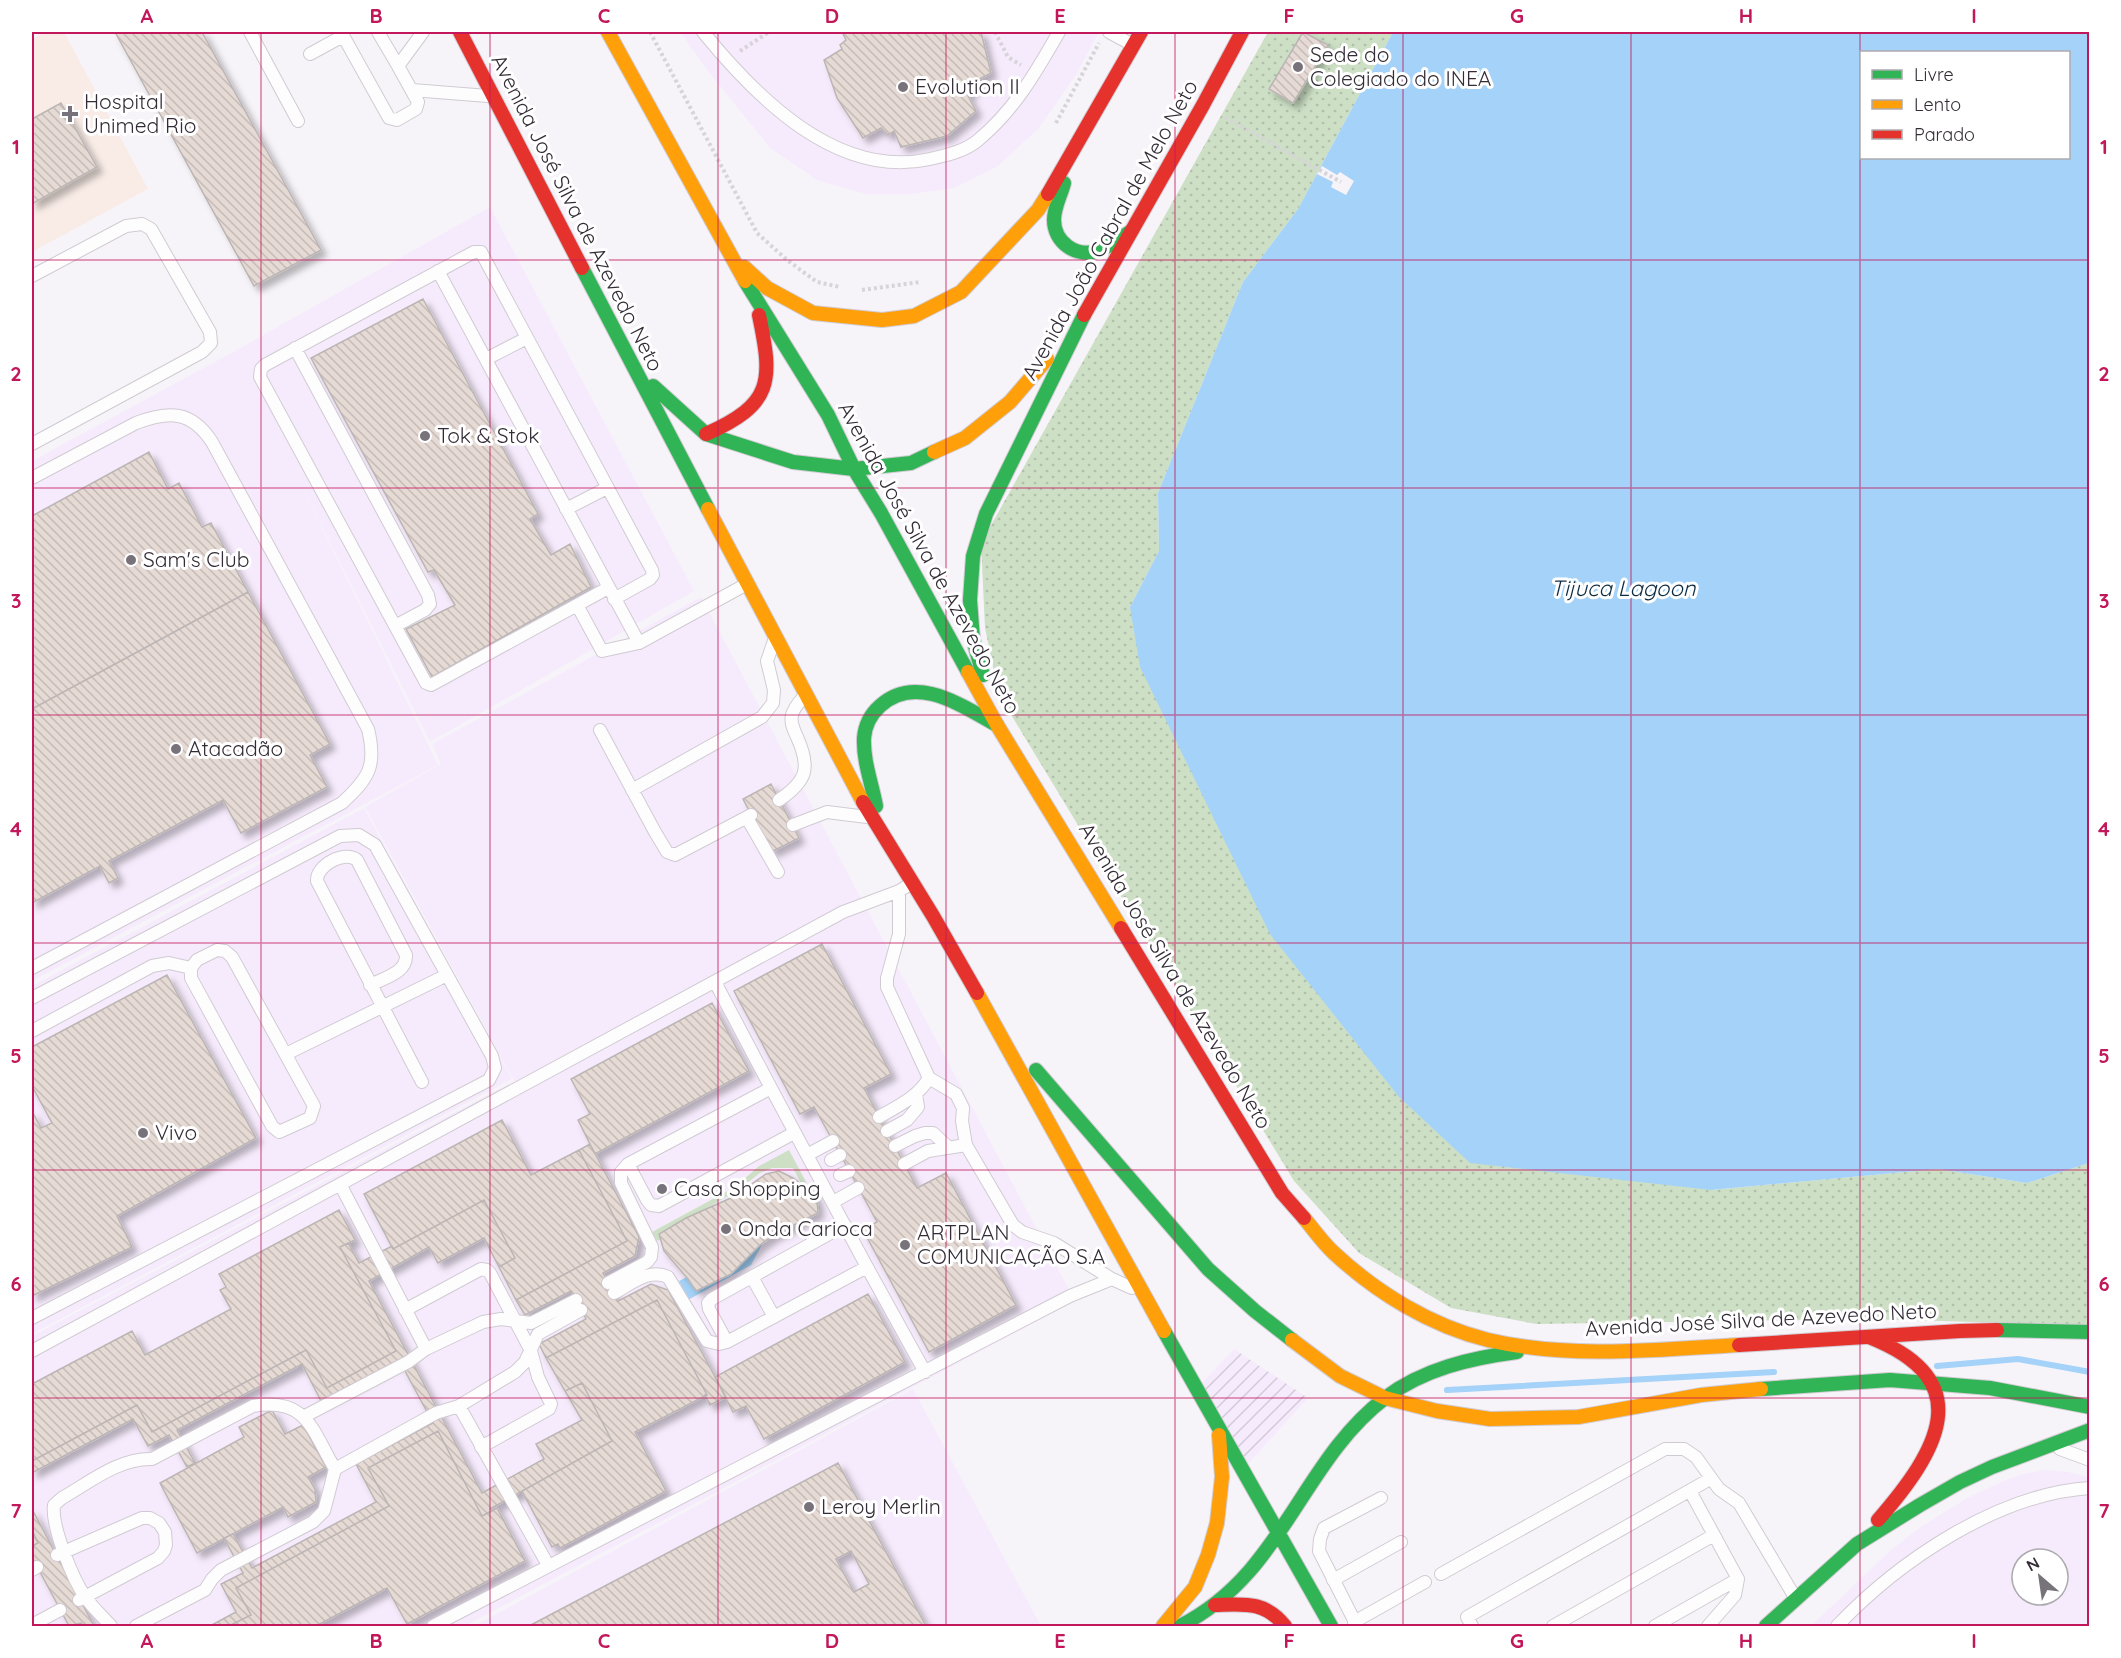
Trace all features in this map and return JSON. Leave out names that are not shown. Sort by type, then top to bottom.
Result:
[{"type":"street","name":"Avenida José Silva de Azevedo Neto","points":[[460,32],[630,362],[872,818],[912,882],[986,1012],[1331,1626]]},
{"type":"street","name":"Avenida José Silva de Azevedo Neto","points":[[608,32],[756,301],[828,415],[854,469],[886,522],[998,725],[1282,1193],[1333,1252],[1375,1287],[1430,1320],[1487,1340],[1542,1349],[1635,1351],[1960,1331],[2090,1332]]},
{"type":"street","points":[[730,254],[767,288],[813,312],[882,320],[914,316],[961,292],[1038,210],[1141,32]]},
{"type":"street","name":"Avenida João Cabral de Melo Neto","points":[[998,725],[973,639],[970,600],[973,556],[986,514],[1093,297],[1242,32]]},
{"type":"street","points":[[1071,155],[1053,222],[1056,233],[1064,245],[1081,254],[1096,252],[1130,232]]},
{"type":"street","points":[[630,362],[673,406],[706,434],[793,462],[854,469],[911,463],[965,438],[1010,402],[1042,366],[1093,297]]},
{"type":"street","points":[[706,434],[739,418],[757,403],[767,381],[766,350],[756,301]]},
{"type":"street","points":[[880,831],[864,743],[865,728],[880,705],[904,692],[933,693],[998,725]]},
{"type":"street","name":"Avenida José Silva de Azevedo Neto","points":[[986,1012],[1208,1269],[1254,1311],[1340,1376],[1385,1398],[1437,1411],[1490,1419],[1578,1417],[1701,1395],[1816,1384],[1890,1380],[1990,1388],[2090,1407]]},
{"type":"street","points":[[1766,1626],[1857,1544],[1899,1496],[1925,1460],[1937,1432],[1940,1414],[1932,1383],[1912,1359],[1897,1349],[1866,1336]]},
{"type":"street","points":[[1180,1626],[1215,1605],[1255,1565],[1340,1444],[1360,1419],[1385,1398],[1408,1383],[1452,1364],[1495,1354],[1542,1349]]},
{"type":"street","points":[[1163,1626],[1195,1587],[1208,1555],[1217,1523],[1222,1477],[1218,1424]]},
{"type":"street","points":[[1857,1544],[1960,1482],[1992,1467],[2090,1430]]},
{"type":"street","points":[[1215,1605],[1249,1603],[1266,1608],[1285,1626]]},
{"type":"lane","points":[[250,32],[298,121]]},
{"type":"lane","points":[[310,54],[342,34],[389,118],[397,120],[416,109],[418,102],[378,32]]},
{"type":"lane","points":[[398,66],[423,32]]},
{"type":"lane","points":[[704,32],[728,60],[782,114],[813,136],[845,153],[878,160],[918,161],[957,152],[975,142],[995,124],[1014,105],[1059,32]]},
{"type":"lane","points":[[1109,32],[1134,45]]},
{"type":"lane","points":[[412,90],[494,96]]},
{"type":"lane","points":[[32,276],[126,226],[142,224],[151,229],[210,333],[211,343],[202,352],[32,444]]},
{"type":"lane","points":[[474,252],[480,252],[527,338],[652,575],[650,579],[577,605],[431,685],[426,683],[260,377],[261,369],[474,252]]},
{"type":"lane","points":[[438,272],[639,644]]},
{"type":"lane","points":[[486,359],[527,338]]},
{"type":"lane","points":[[296,348],[428,595],[430,604],[425,610],[395,626]]},
{"type":"lane","points":[[32,478],[136,423],[154,416],[183,417],[197,423],[212,442],[368,729],[373,749],[370,767],[360,786],[342,803],[32,968]]},
{"type":"lane","points":[[566,509],[607,488]]},
{"type":"lane","points":[[577,605],[602,651],[639,644],[748,584]]},
{"type":"lane","points":[[632,790],[762,717],[773,703],[774,690],[767,661],[776,638]]},
{"type":"lane","points":[[779,800],[792,791],[802,779],[805,763],[792,726],[792,715],[806,694]]},
{"type":"lane","points":[[600,730],[667,852],[675,855],[749,816],[778,872]]},
{"type":"lane","points":[[793,825],[827,812],[872,818]]},
{"type":"lane","points":[[32,998],[340,836],[359,835],[375,845],[492,1056],[495,1068],[489,1080],[32,1318]]},
{"type":"lane","points":[[370,985],[402,969],[406,963],[406,956],[357,860],[352,856],[345,856],[320,869],[316,874],[317,880],[381,1007],[422,1082]]},
{"type":"lane","points":[[32,1351],[843,912],[899,891],[912,882]]},
{"type":"lane","points":[[899,891],[899,934],[887,978],[887,987],[929,1078],[956,1094],[963,1108],[962,1120],[966,1145],[1013,1225],[1022,1232],[1054,1243],[1112,1279],[1144,1293]]},
{"type":"lane","points":[[217,950],[225,951],[232,957],[286,1054],[314,1106],[310,1118],[279,1132],[272,1126],[191,978],[191,968],[197,960],[217,950]]},
{"type":"lane","points":[[32,1032],[152,966],[169,963],[191,968]]},
{"type":"lane","points":[[286,1054],[447,975]]},
{"type":"lane","points":[[715,982],[794,1133],[925,1372]]},
{"type":"lane","points":[[879,1116],[908,1101],[923,1089],[929,1078]]},
{"type":"lane","points":[[771,1088],[628,1164],[621,1172],[621,1183],[652,1247],[651,1257],[647,1262],[611,1288],[651,1274],[660,1273],[668,1277],[706,1341],[719,1344],[727,1342],[867,1267]]},
{"type":"lane","points":[[887,1131],[914,1114],[918,1107],[916,1094]]},
{"type":"lane","points":[[895,1146],[925,1132],[933,1133],[948,1147]]},
{"type":"lane","points":[[628,1164],[647,1200],[651,1205],[659,1206],[794,1133]]},
{"type":"lane","points":[[807,1155],[833,1141]]},
{"type":"lane","points":[[904,1164],[928,1151],[966,1145]]},
{"type":"lane","points":[[340,1184],[426,1349]]},
{"type":"lane","points":[[833,1202],[858,1188]]},
{"type":"lane","points":[[727,1342],[709,1309],[708,1303],[712,1299],[846,1225]]},
{"type":"lane","points":[[405,1310],[481,1269],[487,1270],[517,1322],[531,1351],[538,1377],[551,1404],[549,1409],[481,1446]]},
{"type":"lane","points":[[752,1276],[774,1317]]},
{"type":"lane","points":[[433,1626],[1070,1296],[1112,1279]]},
{"type":"lane","points":[[305,1416],[408,1362],[426,1349],[483,1322],[501,1319],[531,1323],[578,1305],[538,1334],[525,1362],[515,1372],[459,1406],[436,1413],[335,1469]]},
{"type":"lane","points":[[111,1626],[82,1598],[60,1554],[52,1515],[54,1505],[62,1498],[124,1463],[138,1459],[152,1459],[253,1406],[270,1403],[282,1405],[305,1416],[335,1469],[324,1511],[313,1522],[221,1570],[205,1590],[136,1626]]},
{"type":"lane","points":[[459,1406],[548,1565]]},
{"type":"lane","points":[[2050,1446],[2090,1460]]},
{"type":"lane","points":[[1441,1575],[1665,1449],[1684,1449],[1696,1457],[1719,1489],[1739,1503],[1796,1600]]},
{"type":"lane","points":[[1472,1626],[1467,1617],[1710,1479]]},
{"type":"lane","points":[[1837,1626],[1881,1584],[1917,1556],[1958,1533],[2001,1510],[2050,1494],[2071,1489],[2090,1488]]},
{"type":"lane","points":[[1690,1491],[1738,1579],[1735,1595],[1708,1626]]},
{"type":"lane","points":[[1381,1498],[1324,1528],[1320,1539],[1319,1551],[1355,1624],[1425,1582]]},
{"type":"lane","points":[[60,1554],[142,1518],[150,1518],[159,1523],[165,1532],[166,1545],[158,1558],[82,1598]]},
{"type":"lane","points":[[1553,1626],[1714,1535]]},
{"type":"lane","points":[[1333,1580],[1401,1542]]},
{"type":"lane","points":[[1655,1626],[1738,1579]]},
{"type":"lane","points":[[32,1625],[60,1610]]},
{"type":"path","points":[[650,32],[758,232],[786,260],[817,282],[847,289]]},
{"type":"path","points":[[728,60],[769,32]]},
{"type":"path","points":[[995,32],[1008,57],[1035,73]]},
{"type":"path","points":[[1053,130],[1100,41]]},
{"type":"path","points":[[1203,105],[1341,182]]},
{"type":"path","points":[[857,291],[928,280]]},
{"type":"shaded area","name":"Hospital Unimed Rio","points":[[45,32],[64,32],[148,189],[32,252],[32,39]]},
{"type":"shaded area","points":[[680,32],[1099,32],[1076,75],[1038,129],[998,166],[954,188],[911,194],[865,194],[817,180],[770,148]]},
{"type":"shaded area","points":[[490,207],[694,591],[430,742],[295,472],[438,765],[32,981],[32,461],[235,351]]},
{"type":"shaded area","name":"Casa Shopping","points":[[701,597],[1075,1301],[465,1626],[32,1626],[32,1336],[514,1081],[365,807],[441,764],[432,744]]},
{"type":"shaded area","points":[[364,808],[512,1079],[32,1334],[32,986]]},
{"type":"shaded area","points":[[1234,1349],[1308,1398],[1246,1466],[1201,1384]]},
{"type":"shaded area","points":[[913,1389],[1041,1626],[474,1626]]},
{"type":"shaded area","points":[[2044,1470],[2089,1477],[2089,1626],[1811,1626],[1892,1549],[1922,1526],[1966,1499],[2001,1482]]},
{"type":"green space","points":[[1268,32],[1393,32],[1298,209],[1243,282],[1158,493],[1159,551],[1130,607],[1711,1190],[1938,1169],[2027,1183],[2089,1163],[2089,1325],[1863,1319],[1536,1324],[1451,1308],[1359,1253],[1294,1181],[999,695],[985,628],[981,543]]},
{"type":"green space","points":[[789,1150],[820,1208],[816,1211],[793,1168],[772,1168],[760,1173],[735,1192],[665,1232],[666,1236],[657,1241],[652,1232],[735,1187],[759,1166]]},
{"type":"water","name":"Tijuca Lagoon","points":[[1393,32],[2089,32],[2089,1163],[2027,1183],[1938,1169],[1711,1190],[1470,1163],[1399,1097],[1270,934],[1140,667],[1130,607],[1159,551],[1158,493],[1243,282],[1298,209]]},
{"type":"water","points":[[767,1235],[751,1265],[688,1300],[679,1281]]},
{"type":"pier","points":[[1322,166],[1337,175],[1340,172],[1354,181],[1346,195],[1331,187],[1333,182],[1317,174]]},
{"type":"building","points":[[115,32],[202,32],[321,250],[254,286]]},
{"type":"building","name":"Evolution II","points":[[842,32],[981,32],[991,73],[970,84],[973,90],[967,94],[976,111],[947,136],[901,147],[894,131],[888,135],[881,128],[863,138],[837,98],[824,60],[842,49],[840,45],[846,40]]},
{"type":"building","name":"Sede do Colegiado do INEA","points":[[1303,32],[1328,45],[1293,103],[1269,89]]},
{"type":"building","points":[[61,103],[97,167],[32,204],[32,119]]},
{"type":"building","name":"Tok & Stok","points":[[423,299],[538,514],[530,519],[551,555],[570,544],[591,587],[432,677],[406,629],[455,605],[434,570],[428,572],[311,358]]},
{"type":"building","name":"Sam's Club","points":[[149,452],[168,489],[179,483],[202,527],[211,523],[248,592],[32,709],[32,516]]},
{"type":"building","name":"Atacadão","points":[[248,592],[330,744],[310,755],[327,787],[241,833],[223,800],[109,861],[118,878],[109,883],[100,866],[32,903],[32,709]]},
{"type":"building","points":[[771,784],[799,838],[771,852],[743,799]]},
{"type":"building","points":[[822,944],[891,1074],[864,1088],[917,1188],[946,1173],[1016,1305],[929,1352],[863,1230],[877,1222],[814,1107],[800,1114],[734,991]]},
{"type":"building","name":"Vivo","points":[[167,975],[256,1138],[117,1216],[132,1247],[32,1296],[32,1111],[41,1128],[52,1123],[32,1086],[32,1047]]},
{"type":"building","points":[[712,1003],[749,1071],[595,1154],[578,1120],[590,1114],[571,1079]]},
{"type":"building","points":[[502,1120],[531,1175],[579,1150],[627,1241],[516,1300],[499,1267],[515,1258],[484,1200],[393,1249],[364,1194]]},
{"type":"building","points":[[590,1144],[639,1237],[635,1256],[603,1273],[618,1301],[651,1284],[668,1290],[726,1397],[710,1405],[705,1395],[707,1395],[657,1300],[546,1358],[539,1344],[586,1319],[571,1291],[525,1315],[516,1300],[627,1241],[579,1150]]},
{"type":"building","name":"Onda Carioca","points":[[779,1171],[793,1178],[814,1194],[818,1213],[774,1235],[760,1245],[731,1274],[696,1291],[664,1251],[659,1234],[686,1218],[733,1197],[766,1174]]},
{"type":"building","points":[[484,1200],[515,1258],[499,1267],[484,1238],[438,1263],[429,1247],[369,1281],[482,1493],[544,1459],[536,1444],[582,1420],[565,1391],[582,1383],[612,1441],[490,1509],[492,1511],[482,1516],[438,1431],[368,1468],[389,1506],[236,1588],[251,1615],[229,1626],[210,1626],[236,1612],[221,1584],[243,1573],[224,1538],[233,1534],[252,1568],[376,1502],[356,1464],[433,1423],[399,1360],[321,1401],[302,1364],[177,1430],[195,1463],[187,1467],[169,1435],[148,1446],[133,1419],[32,1473],[32,1461],[137,1405],[152,1432],[306,1350],[327,1388],[396,1351],[340,1247],[348,1243],[359,1263],[392,1246],[393,1249]]},
{"type":"building","points":[[339,1210],[355,1240],[340,1247],[396,1351],[327,1388],[306,1350],[152,1432],[137,1405],[32,1461],[32,1384],[132,1331],[145,1355],[231,1309],[220,1290],[226,1287],[219,1274]]},
{"type":"building","points":[[868,1294],[905,1362],[764,1439],[746,1406],[733,1412],[715,1377]]},
{"type":"building","points":[[657,1300],[707,1395],[635,1432],[666,1491],[560,1548],[558,1544],[552,1547],[522,1491],[612,1441],[582,1383],[565,1391],[546,1358]]},
{"type":"building","points":[[272,1410],[285,1434],[303,1425],[326,1467],[308,1477],[315,1489],[316,1502],[288,1517],[283,1507],[197,1553],[160,1483],[244,1437],[239,1427]]},
{"type":"building","points":[[438,1431],[482,1516],[497,1508],[525,1561],[407,1624],[387,1588],[316,1626],[229,1626],[251,1615],[236,1588],[389,1506],[368,1468]]},
{"type":"building","name":"Leroy Merlin","points":[[838,1463],[926,1626],[529,1626]],"holes":[[[851,1551],[869,1584],[854,1592],[836,1559]]]},
{"type":"building","points":[[32,1509],[94,1626],[83,1626],[81,1623],[69,1626],[32,1557],[32,1546],[38,1543],[32,1530]]},
{"type":"building","points":[[32,1530],[38,1543],[32,1546]]},
{"type":"waterway","points":[[1937,1366],[2018,1359],[2090,1372]]},
{"type":"waterway","points":[[1447,1390],[1774,1372]]},
{"type":"traffic: fast","points":[[1064,183],[1054,220],[1058,235],[1068,246],[1074,250],[1089,253],[1110,245],[1130,232]]},
{"type":"traffic: fast","points":[[582,268],[708,509]]},
{"type":"traffic: fast","points":[[745,281],[828,415],[854,469],[881,513],[968,672]]},
{"type":"traffic: fast","points":[[983,675],[973,639],[970,600],[973,556],[986,514],[1084,315]]},
{"type":"traffic: fast","points":[[653,386],[706,434],[793,462],[854,469],[911,463],[934,452]]},
{"type":"traffic: fast","points":[[876,806],[864,747],[867,725],[880,706],[894,697],[909,692],[924,692],[954,702],[997,725]]},
{"type":"traffic: fast","points":[[1036,1070],[1208,1269],[1292,1340]]},
{"type":"traffic: fast","points":[[1997,1330],[2090,1332]]},
{"type":"traffic: fast","points":[[1164,1331],[1331,1626]]},
{"type":"traffic: fast","points":[[1180,1626],[1215,1604],[1244,1577],[1268,1548],[1332,1453],[1356,1424],[1385,1398],[1415,1379],[1448,1366],[1517,1352]]},
{"type":"traffic: fast","points":[[1761,1389],[1890,1380],[1990,1388],[2090,1407]]},
{"type":"traffic: fast","points":[[1766,1626],[1857,1544],[1920,1505],[1992,1467],[2090,1430]]},
{"type":"traffic: slow","points":[[608,32],[745,281]]},
{"type":"traffic: slow","points":[[744,267],[767,288],[813,313],[882,320],[914,316],[961,292],[1038,210],[1048,194]]},
{"type":"traffic: slow","points":[[934,452],[965,438],[1010,402],[1047,359]]},
{"type":"traffic: slow","points":[[708,509],[863,802]]},
{"type":"traffic: slow","points":[[968,672],[997,725],[1121,928]]},
{"type":"traffic: slow","points":[[977,993],[1164,1331]]},
{"type":"traffic: slow","points":[[1304,1218],[1322,1241],[1368,1282],[1426,1317],[1467,1334],[1518,1346],[1549,1350],[1613,1352],[1739,1345]]},
{"type":"traffic: slow","points":[[1292,1340],[1340,1376],[1385,1398],[1437,1411],[1490,1419],[1578,1417],[1701,1395],[1761,1389]]},
{"type":"traffic: slow","points":[[1163,1626],[1195,1587],[1208,1555],[1217,1523],[1222,1477],[1219,1435]]},
{"type":"traffic: jam","points":[[460,32],[582,268]]},
{"type":"traffic: jam","points":[[1048,194],[1141,32]]},
{"type":"traffic: jam","points":[[1084,315],[1242,32]]},
{"type":"traffic: jam","points":[[706,434],[745,412],[756,401],[763,388],[766,358],[759,315]]},
{"type":"traffic: jam","points":[[863,802],[977,993]]},
{"type":"traffic: jam","points":[[1121,928],[1282,1193],[1304,1218]]},
{"type":"traffic: jam","points":[[1739,1345],[1997,1330]]},
{"type":"traffic: jam","points":[[1869,1337],[1904,1355],[1926,1375],[1937,1396],[1938,1420],[1931,1444],[1917,1469],[1878,1520]]},
{"type":"traffic: jam","points":[[1215,1605],[1245,1605],[1262,1608],[1285,1626]]},
{"type":"place","name":"Sede do Colegiado do INEA","points":[[1298,67]]},
{"type":"place","name":"Evolution II","points":[[903,87]]},
{"type":"place","name":"Hospital Unimed Rio","points":[[70,114]]},
{"type":"place","name":"Tok & Stok","points":[[425,436]]},
{"type":"place","name":"Sam's Club","points":[[131,560]]},
{"type":"place","name":"Atacadão","points":[[176,749]]},
{"type":"place","name":"Vivo","points":[[143,1133]]},
{"type":"place","name":"Casa Shopping","points":[[662,1189]]},
{"type":"place","name":"Onda Carioca","points":[[726,1229]]},
{"type":"place","name":"ARTPLAN COMUNICAÇÃO S.A","points":[[905,1245]]},
{"type":"place","name":"Leroy Merlin","points":[[809,1507]]}]
